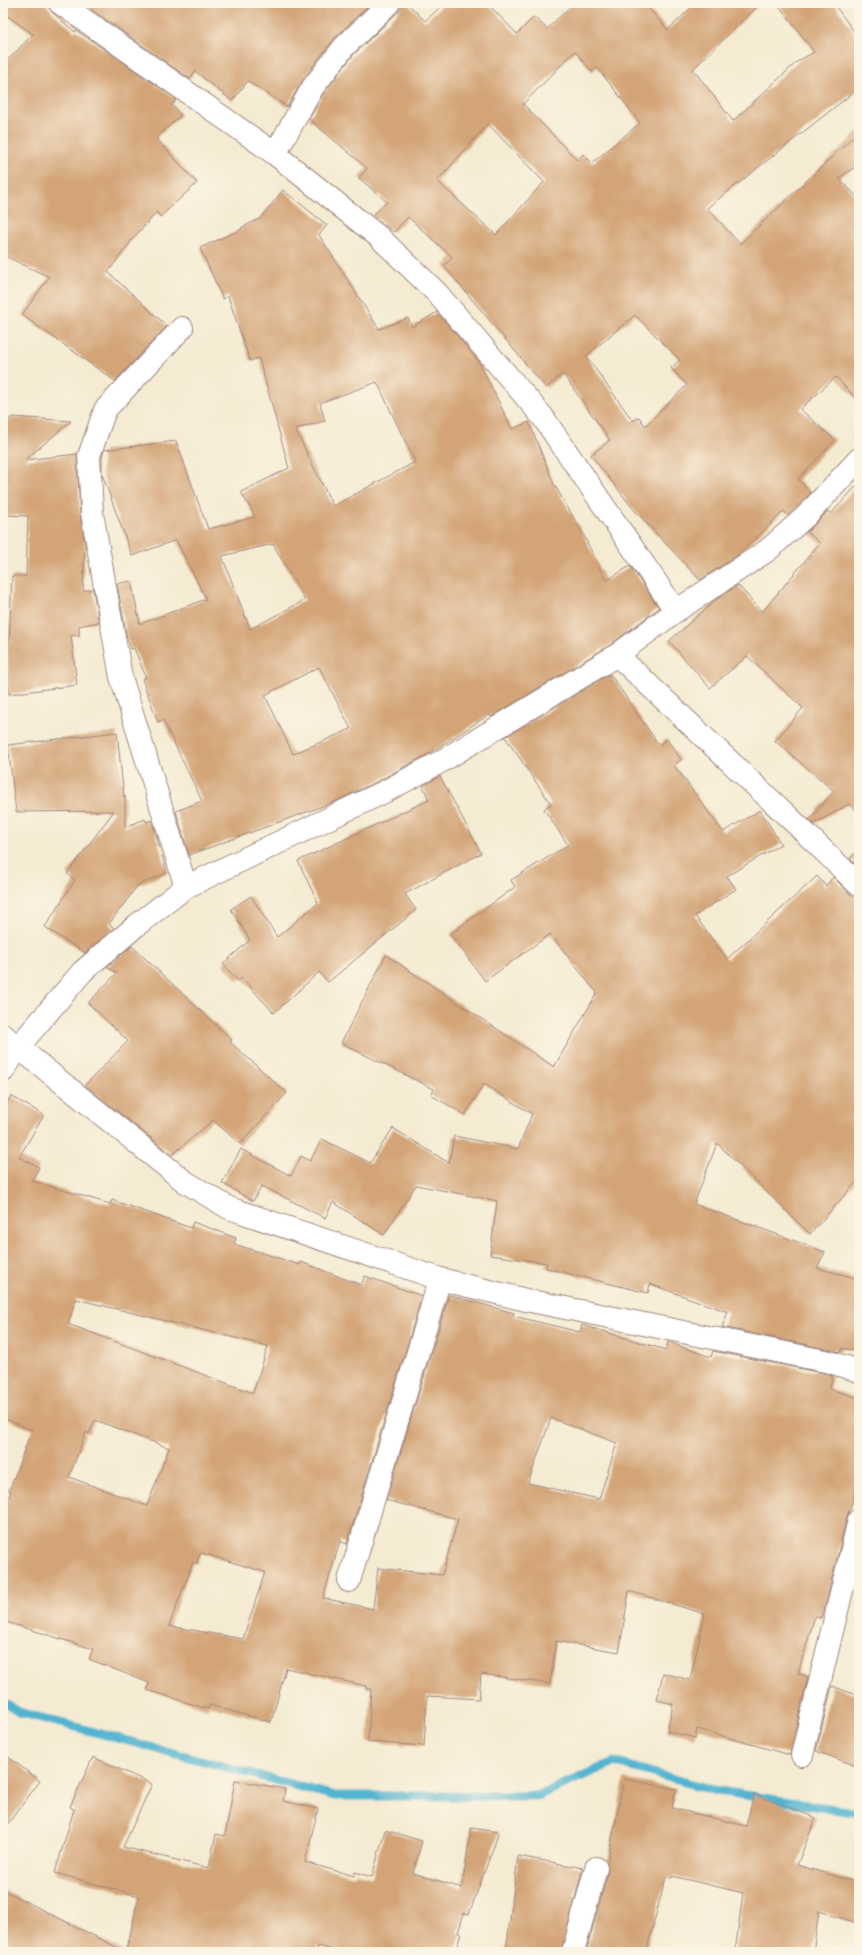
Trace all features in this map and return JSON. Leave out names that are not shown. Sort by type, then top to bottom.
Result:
[{"type":"street","points":[[60,3],[276,154],[379,237],[437,293],[542,416],[676,611]]},
{"type":"street","points":[[276,154],[313,87],[344,47],[389,3]]},
{"type":"street","points":[[182,328],[105,410],[89,456],[92,513],[121,677],[186,887]]},
{"type":"street","points":[[3,1071],[11,1040],[83,971],[137,925],[186,887],[386,791],[442,761],[617,655],[676,611],[768,550],[806,516],[859,459]]},
{"type":"street","points":[[617,655],[859,885]]},
{"type":"street","points":[[11,1040],[184,1181],[229,1208],[440,1279],[526,1300],[830,1362],[859,1371]]},
{"type":"street","points":[[349,1581],[440,1279]]},
{"type":"street","points":[[802,1755],[859,1520]]},
{"type":"street","points":[[573,1952],[596,1868]]},
{"type":"building","points":[[3,3],[45,3],[53,13],[75,32],[76,30],[176,99],[172,105],[181,115],[156,138],[197,183],[160,217],[157,212],[135,236],[108,272],[167,326],[115,381],[22,315],[49,277],[3,255],[3,65],[33,34],[3,13]]},
{"type":"building","points":[[95,3],[371,3],[334,39],[303,79],[287,107],[248,81],[232,101],[195,71],[190,79],[91,9]]},
{"type":"building","points":[[401,3],[407,3],[425,21],[445,3],[487,3],[517,34],[534,17],[547,29],[574,3],[644,3],[668,30],[696,3],[761,3],[693,69],[733,121],[798,61],[814,52],[777,3],[833,3],[859,38],[859,88],[707,208],[740,244],[859,131],[859,164],[839,178],[859,199],[859,402],[836,377],[800,409],[835,440],[798,479],[811,493],[788,515],[784,511],[738,555],[700,580],[635,511],[591,455],[610,440],[563,374],[546,388],[444,266],[452,257],[408,217],[394,232],[373,215],[387,202],[359,178],[367,168],[309,119],[323,94],[353,55],[398,12]],"holes":[[[575,51],[592,72],[597,67],[640,123],[592,163],[583,154],[577,160],[523,104]],[[488,124],[544,182],[496,235],[437,181]],[[635,315],[680,360],[671,368],[687,385],[645,426],[639,417],[633,421],[586,356]]]},
{"type":"building","points":[[283,190],[327,225],[319,235],[379,329],[408,318],[412,327],[437,312],[479,362],[512,429],[529,422],[554,484],[582,532],[606,581],[630,566],[659,608],[610,645],[491,717],[490,714],[428,754],[380,780],[334,802],[189,855],[176,811],[202,801],[163,720],[158,722],[142,679],[146,677],[134,648],[131,649],[127,638],[117,584],[131,581],[140,624],[206,599],[176,540],[132,556],[102,474],[102,458],[104,450],[176,441],[208,529],[255,517],[241,492],[289,468],[259,358],[250,361],[228,296],[223,299],[200,248],[242,229],[241,228],[261,218]],"holes":[[[377,382],[415,462],[333,506],[295,429],[325,421],[320,403]],[[273,544],[305,600],[250,629],[222,556]],[[319,667],[351,729],[293,754],[265,695]]]},
{"type":"building","points":[[12,417],[71,421],[25,460],[77,454],[80,514],[85,544],[83,591],[93,589],[99,622],[79,626],[79,636],[71,635],[77,685],[9,694],[7,643],[9,643],[12,576],[26,576],[28,516],[3,515],[3,424]]},
{"type":"building","points":[[859,483],[859,813],[849,804],[814,824],[809,820],[834,791],[775,741],[803,708],[747,656],[710,688],[669,641],[717,599],[738,585],[762,612],[820,543],[807,532],[828,511],[831,514]]},
{"type":"building","points":[[610,674],[659,745],[667,739],[681,760],[674,765],[723,832],[760,810],[781,844],[727,876],[736,889],[695,916],[727,959],[817,876],[826,886],[833,877],[850,894],[859,897],[859,1179],[810,1234],[717,1143],[694,1204],[825,1252],[817,1268],[859,1279],[859,1352],[843,1348],[841,1352],[722,1327],[728,1312],[650,1284],[648,1293],[546,1268],[547,1263],[490,1255],[497,1201],[416,1185],[384,1235],[333,1202],[325,1218],[262,1186],[253,1201],[222,1183],[241,1149],[291,1176],[301,1156],[310,1161],[322,1139],[370,1163],[393,1128],[449,1163],[454,1136],[518,1149],[532,1114],[484,1084],[465,1115],[431,1095],[434,1089],[341,1043],[386,955],[554,1067],[597,993],[550,934],[485,981],[450,934],[515,887],[511,880],[568,845],[544,809],[551,804],[505,737]]},
{"type":"building","points":[[117,732],[124,797],[125,795],[125,827],[145,819],[146,822],[152,820],[167,873],[138,885],[109,924],[114,928],[85,953],[45,927],[75,880],[67,874],[114,811],[16,812],[8,745]]},
{"type":"building","points":[[440,776],[481,853],[405,894],[416,910],[328,982],[319,972],[274,1013],[242,978],[238,981],[223,964],[250,940],[231,909],[251,896],[277,937],[318,903],[298,861],[429,800],[423,786]]},
{"type":"building","points":[[859,849],[859,868],[850,859]]},
{"type":"building","points":[[132,946],[232,1040],[230,1042],[287,1093],[240,1144],[213,1120],[172,1155],[85,1085],[128,1041],[88,1003],[117,973],[107,967]]},
{"type":"building","points":[[11,1096],[44,1115],[19,1157],[39,1167],[32,1181],[110,1204],[112,1200],[191,1228],[193,1222],[236,1238],[234,1244],[300,1265],[301,1262],[361,1285],[365,1276],[422,1296],[347,1544],[340,1541],[323,1598],[373,1609],[378,1568],[442,1575],[458,1519],[386,1500],[449,1295],[514,1313],[513,1316],[580,1332],[582,1325],[666,1350],[668,1342],[711,1357],[713,1351],[833,1376],[829,1389],[859,1398],[859,1481],[847,1517],[824,1610],[821,1618],[815,1616],[798,1673],[808,1677],[790,1755],[697,1729],[695,1738],[667,1731],[673,1704],[657,1700],[663,1673],[690,1680],[705,1614],[629,1591],[619,1652],[556,1641],[550,1684],[481,1674],[479,1699],[427,1696],[424,1746],[368,1742],[371,1689],[366,1689],[366,1686],[286,1668],[271,1722],[209,1705],[208,1709],[147,1690],[149,1683],[89,1659],[93,1649],[3,1621],[3,1513],[11,1491],[9,1491],[32,1430],[3,1418],[3,1109]],"holes":[[[76,1299],[268,1346],[253,1393],[68,1324]],[[551,1418],[617,1443],[599,1499],[528,1483]],[[95,1420],[169,1448],[147,1506],[69,1477],[86,1432],[89,1434]],[[201,1553],[265,1572],[243,1639],[169,1626],[193,1562],[196,1564]]]},
{"type":"building","points":[[832,1686],[859,1696],[859,1767],[816,1751]]},
{"type":"building","points":[[3,1753],[40,1781],[3,1830]]},
{"type":"building","points":[[93,1757],[152,1784],[123,1847],[209,1868],[216,1834],[225,1836],[235,1780],[285,1789],[283,1801],[318,1809],[305,1862],[354,1876],[355,1872],[372,1877],[385,1830],[422,1841],[413,1873],[462,1888],[471,1828],[499,1832],[469,1914],[464,1913],[458,1933],[461,1934],[455,1952],[339,1952],[318,1946],[316,1952],[126,1952],[139,1896],[55,1873],[74,1809],[70,1807]]},
{"type":"building","points":[[624,1779],[676,1789],[672,1808],[746,1826],[754,1794],[816,1818],[797,1865],[859,1883],[859,1924],[819,1911],[813,1952],[735,1952],[743,1893],[672,1876],[672,1878],[666,1877],[646,1952],[586,1952],[608,1871],[607,1864]]},
{"type":"building","points":[[518,1856],[583,1868],[561,1952],[506,1952]]},
{"type":"building","points":[[3,1890],[126,1952],[3,1952]]},
{"type":"waterway","points":[[3,1702],[19,1712],[335,1796],[537,1796],[614,1762],[713,1790],[859,1813]]}]
